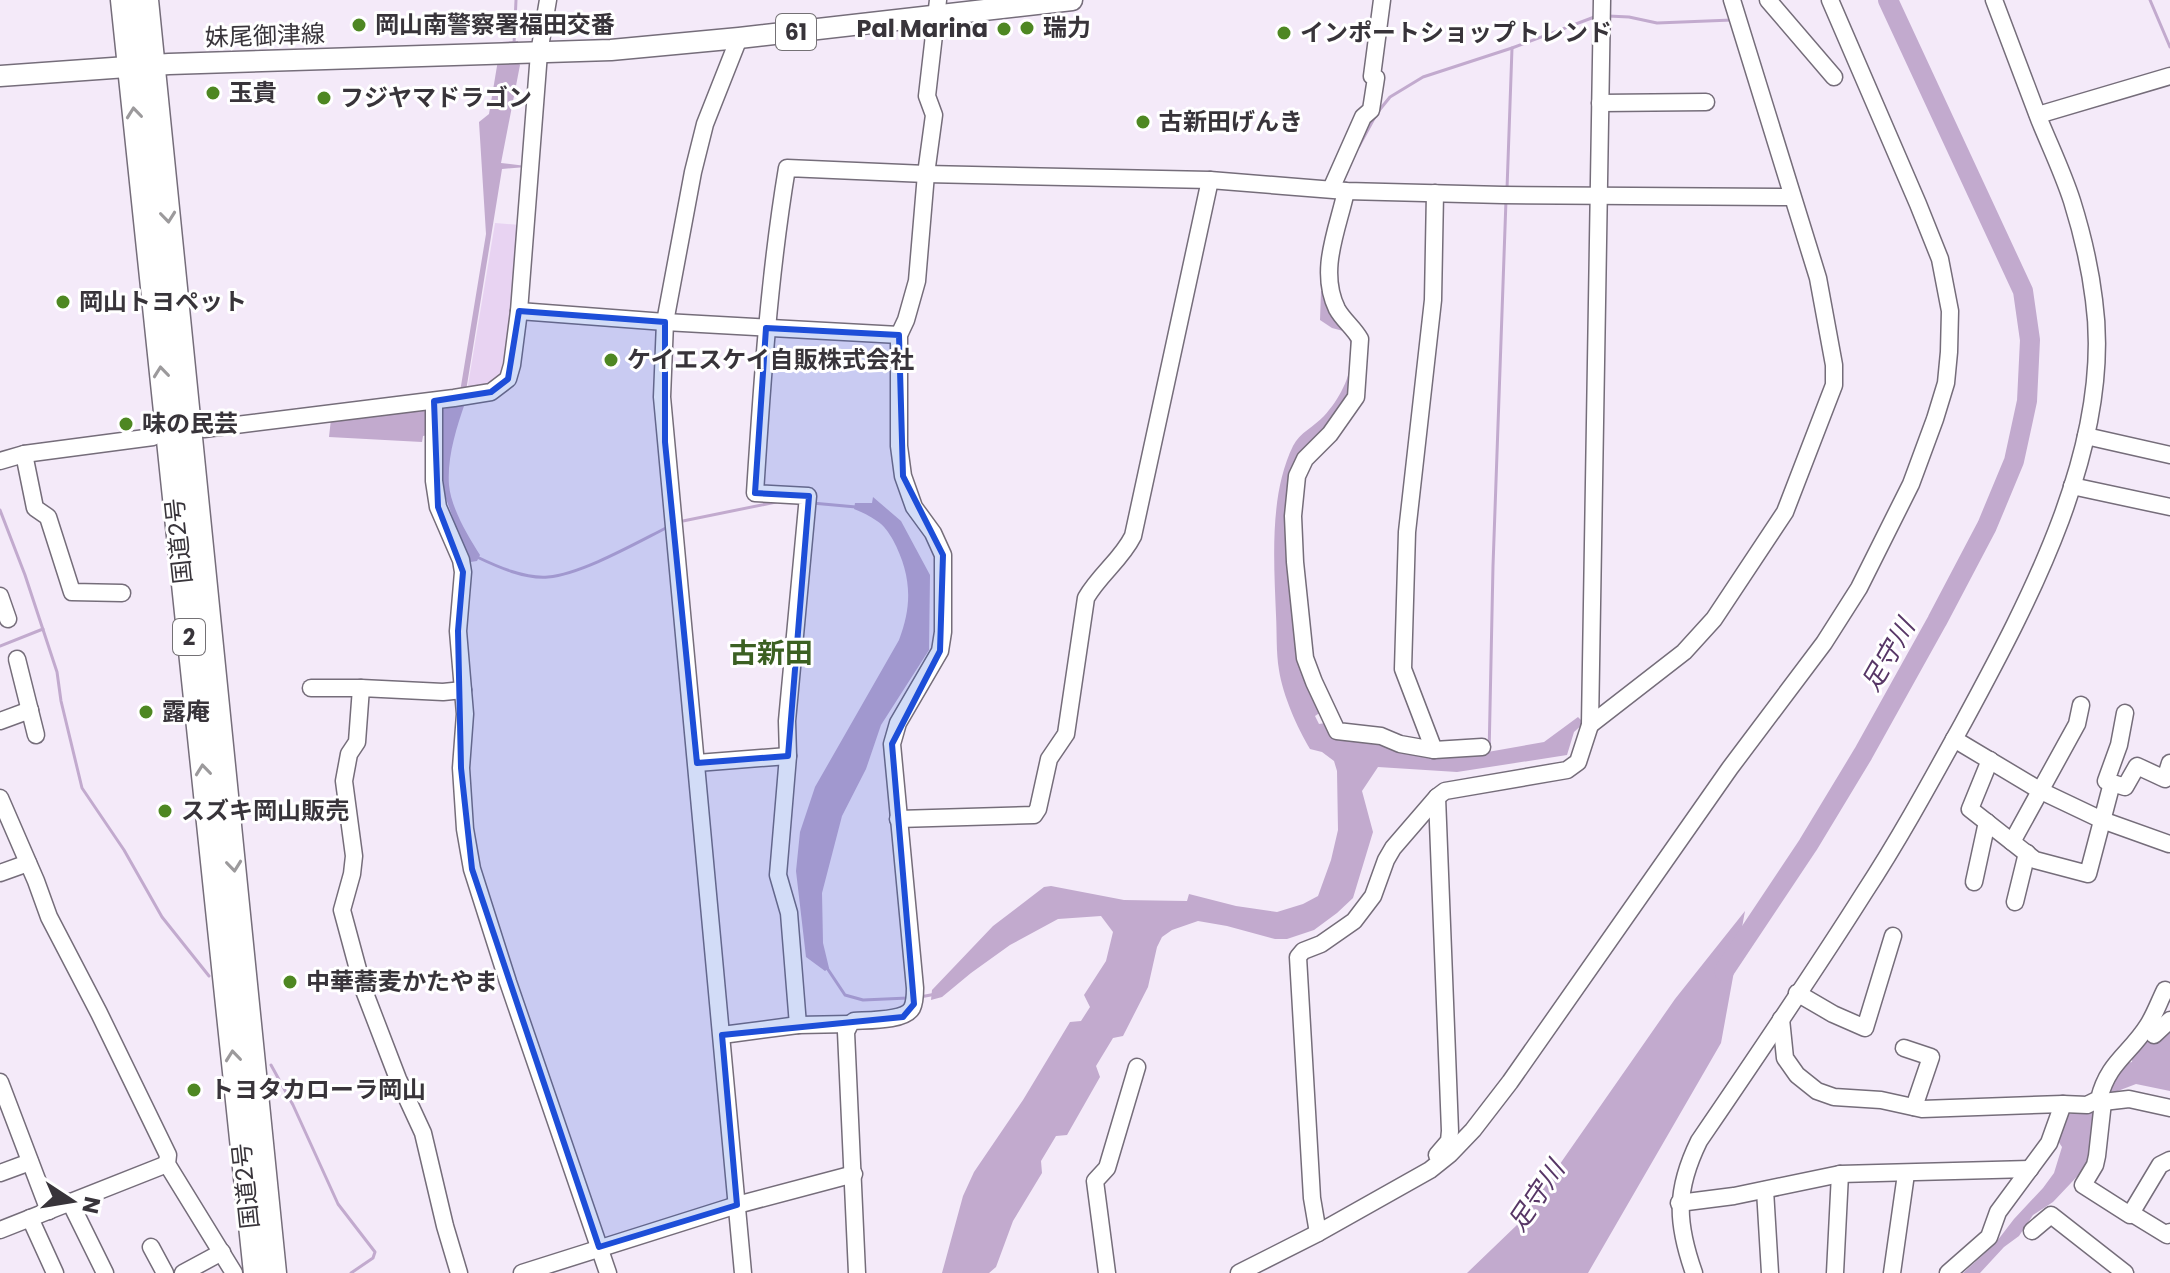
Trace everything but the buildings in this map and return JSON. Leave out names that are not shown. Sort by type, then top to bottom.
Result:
[{"type":"highway","name":"国道2号","points":[[123,0],[141,67],[274,1273]]},
{"type":"highway","name":"国道2号","points":[[146,0],[141,67],[256,1273]]},
{"type":"main road","name":"妹尾御津線","points":[[0,76],[141,67],[611,50],[739,38],[937,8],[1072,0]]},
{"type":"street","points":[[204,429],[474,395],[491,392],[508,379],[519,311],[529,54],[548,0]]},
{"type":"street","points":[[1382,0],[1371,110],[1363,117],[1341,192],[1332,243],[1330,281],[1335,305],[1360,339],[1354,402],[1330,434],[1305,459],[1297,476],[1293,546],[1303,648],[1314,682],[1337,731],[1381,736],[1400,744],[1434,750],[1482,747]]},
{"type":"street","points":[[1590,725],[1684,652],[1714,619],[1785,512],[1834,385],[1834,365],[1818,278],[1789,198],[1732,0]]},
{"type":"street","points":[[1768,0],[1834,77]]},
{"type":"street","points":[[1239,1273],[1430,1170],[1473,1130],[1730,768],[1824,643],[1859,588],[1911,484],[1946,383],[1950,311],[1940,259],[1830,0]]},
{"type":"street","points":[[1694,1273],[1681,1224],[1679,1203],[1687,1166],[1699,1141],[1865,892],[1917,806],[2009,639],[2045,558],[2072,486],[2086,436],[2094,394],[2096,348],[2095,302],[2086,253],[2072,199],[1994,0]]},
{"type":"street","points":[[722,1035],[798,1025],[850,1024],[854,1021],[903,1017],[910,1012],[915,996],[892,744],[898,723],[940,651],[943,632],[943,555],[933,533],[914,507],[903,476],[899,446],[899,335],[917,281],[934,115],[927,96],[937,8]]},
{"type":"street","points":[[1318,1233],[1312,1198],[1298,957],[1354,921],[1373,896],[1393,848],[1437,797],[1445,791],[1567,770],[1578,762],[1590,725],[1601,10]]},
{"type":"street","points":[[739,38],[705,124],[690,187],[665,322],[662,397],[743,1273]]},
{"type":"street","points":[[2038,115],[2170,76]]},
{"type":"street","points":[[1600,103],[1706,102]]},
{"type":"street","points":[[798,1025],[789,913],[778,875],[788,756],[787,721],[808,496],[755,493],[766,328],[776,232],[787,168],[1210,180],[1435,198],[1789,198]]},
{"type":"street","points":[[898,819],[1034,815],[1038,809],[1049,759],[1066,734],[1086,598],[1095,583],[1124,553],[1133,536],[1210,180]]},
{"type":"street","points":[[1434,750],[1403,669],[1407,532],[1433,300],[1435,198]]},
{"type":"street","points":[[519,311],[899,335]]},
{"type":"street","points":[[434,401],[434,481],[438,507],[461,560],[463,572],[458,631],[465,714],[461,768],[465,829],[472,869],[608,1273]]},
{"type":"street","points":[[2086,436],[2170,455]]},
{"type":"street","points":[[0,461],[24,454],[153,437]]},
{"type":"street","points":[[24,454],[35,508],[48,517],[72,592],[122,593]]},
{"type":"street","points":[[2072,486],[2170,507]]},
{"type":"street","points":[[0,596],[8,619]]},
{"type":"street","points":[[17,659],[36,735]]},
{"type":"street","points":[[311,688],[463,690]]},
{"type":"street","points":[[361,688],[357,742],[349,754],[344,781],[354,856],[342,910],[363,988],[398,1079],[423,1133],[459,1273]]},
{"type":"street","points":[[2012,842],[2077,724],[2081,705]]},
{"type":"street","points":[[0,721],[30,710]]},
{"type":"street","points":[[2125,713],[2119,745],[2106,781],[2125,787],[2137,766],[2165,779],[2170,763]]},
{"type":"street","points":[[1954,739],[2041,791],[2102,820],[2169,844]]},
{"type":"street","points":[[697,763],[788,756]]},
{"type":"street","points":[[1990,760],[1970,809],[2035,860],[2088,874],[2112,783]]},
{"type":"street","points":[[1430,1170],[1449,1141],[1450,1131],[1437,797]]},
{"type":"street","points":[[0,799],[49,917],[168,1155],[167,1164],[234,1273]]},
{"type":"street","points":[[1974,882],[1987,822]]},
{"type":"street","points":[[2015,902],[2027,853]]},
{"type":"street","points":[[0,873],[28,863]]},
{"type":"street","points":[[1797,993],[1865,1028],[1893,936]]},
{"type":"street","points":[[2165,990],[2148,1025],[2103,1082],[2097,1156],[2083,1185],[2167,1235],[2170,1232]]},
{"type":"street","points":[[1781,1019],[1785,1058],[1797,1075],[1817,1091],[1834,1097],[1881,1100],[1922,1109],[2087,1105],[2101,1100],[2129,1099],[2170,1108]]},
{"type":"street","points":[[2154,1035],[2170,1020]]},
{"type":"street","points":[[850,1024],[846,1032],[857,1273]]},
{"type":"street","points":[[1904,1048],[1931,1057],[1914,1107]]},
{"type":"street","points":[[1107,1273],[1095,1181],[1107,1168],[1137,1067]]},
{"type":"street","points":[[0,1082],[49,1211]]},
{"type":"street","points":[[1948,1273],[1989,1237],[1998,1212],[2049,1143],[2063,1104]]},
{"type":"street","points":[[2131,1213],[2160,1165],[2170,1160]]},
{"type":"street","points":[[0,1173],[30,1162]]},
{"type":"street","points":[[0,1230],[167,1164]]},
{"type":"street","points":[[1679,1203],[1765,1190],[1840,1174],[2030,1169]]},
{"type":"street","points":[[522,1273],[737,1205],[854,1174]]},
{"type":"street","points":[[1835,1273],[1840,1174]]},
{"type":"street","points":[[1892,1273],[1906,1174]]},
{"type":"street","points":[[1765,1190],[1770,1273]]},
{"type":"street","points":[[70,1202],[105,1273]]},
{"type":"street","points":[[2032,1231],[2051,1215],[2125,1273]]},
{"type":"street","points":[[30,1218],[55,1273]]},
{"type":"street","points":[[151,1247],[165,1273]]},
{"type":"street","points":[[183,1273],[222,1252]]},
{"type":"highlighted area","points":[[519,311],[665,322],[665,442],[697,763],[788,756],[809,496],[755,493],[766,328],[899,335],[903,476],[943,555],[940,651],[892,744],[914,1004],[903,1017],[722,1035],[737,1205],[599,1247],[472,869],[461,768],[458,631],[463,572],[438,507],[434,401],[491,392],[508,379]]},
{"type":"shaded area","points":[[518,41],[520,65],[501,163],[526,167],[502,169],[466,391],[460,392],[486,234],[479,122],[489,114],[501,42]]},
{"type":"shaded area","points":[[495,223],[521,225],[506,369],[490,384],[467,391]]},
{"type":"shaded area","points":[[1321,291],[1326,291],[1356,335],[1352,400],[1319,437],[1290,509],[1321,712],[1315,716],[1319,724],[1482,753],[1544,742],[1578,717],[1584,723],[1574,732],[1567,755],[1457,772],[1378,767],[1362,791],[1373,832],[1353,898],[1314,930],[1287,939],[1275,939],[1198,921],[1162,937],[1148,987],[1123,1036],[1113,1038],[1096,1066],[1100,1077],[1067,1135],[1056,1136],[1041,1161],[1042,1173],[1013,1221],[996,1267],[989,1273],[942,1273],[963,1196],[974,1172],[1023,1100],[1070,1022],[1081,1021],[1090,1007],[1084,995],[1106,961],[1113,932],[1101,916],[1058,919],[1010,945],[942,997],[931,1000],[932,990],[993,926],[1044,887],[1051,886],[1124,900],[1187,901],[1189,894],[1277,912],[1318,896],[1338,830],[1337,771],[1334,761],[1322,752],[1310,749],[1284,690],[1277,656],[1274,551],[1277,507],[1285,465],[1299,437],[1331,407],[1343,388],[1350,366],[1347,332],[1332,328],[1320,320]]},
{"type":"shaded area","points":[[465,403],[455,433],[449,485],[465,531],[480,555],[477,561],[464,563],[461,541],[443,490],[443,432],[423,436],[422,442],[329,437],[331,419],[444,409]]},
{"type":"shaded area","points":[[873,497],[901,521],[930,575],[929,650],[881,725],[866,769],[842,816],[822,893],[823,943],[829,968],[825,971],[806,957],[796,871],[800,832],[815,787],[899,640],[908,602],[904,565],[891,537],[880,523],[854,509],[855,503],[872,503]]},
{"type":"shaded area","points":[[1745,911],[1721,1043],[1588,1273],[1467,1273],[1518,1224],[1675,999]]},
{"type":"shaded area","points":[[2170,1024],[2170,1091],[2136,1084],[2110,1094],[2088,1165],[2053,1202],[2033,1215],[2019,1236],[1980,1273],[1963,1273],[1994,1245],[2054,1173],[2062,1147],[2056,1138],[2064,1115],[2091,1110],[2126,1063],[2132,1062],[2140,1043]]},
{"type":"waterway","points":[[514,44],[516,0]]},
{"type":"waterway","name":"足守川","points":[[1724,971],[1808,845],[1937,621],[1987,526],[2014,461],[2027,401],[2030,340],[2023,291],[1888,0]]},
{"type":"waterway","points":[[2150,0],[2170,47]]},
{"type":"waterway","points":[[1359,146],[1377,113],[1390,97],[1423,77],[1597,16]]},
{"type":"waterway","points":[[1608,16],[1657,23],[1732,20]]},
{"type":"waterway","points":[[1507,189],[1512,48]]},
{"type":"waterway","points":[[1489,756],[1506,200]]},
{"type":"waterway","points":[[678,522],[776,502]]},
{"type":"waterway","points":[[812,503],[856,507]]},
{"type":"waterway","points":[[0,510],[57,672],[82,788],[124,850],[162,917],[209,976]]},
{"type":"waterway","points":[[477,557],[521,574],[539,577],[562,575],[668,527]]},
{"type":"waterway","points":[[0,646],[43,629]]},
{"type":"waterway","points":[[827,968],[845,995],[863,1000],[908,998]]},
{"type":"waterway","points":[[920,997],[936,994]]},
{"type":"waterway","points":[[271,1065],[293,1105],[338,1204],[375,1252],[373,1258],[351,1273]]},
{"type":"place","name":"岡山南警察署福田交番","points":[[359,25]]},
{"type":"place","name":"瑞力","points":[[1027,28]]},
{"type":"place","name":"Pal Marina","points":[[1004,29]]},
{"type":"place","name":"インポートショップトレンド","points":[[1284,33]]},
{"type":"place","name":"玉貴","points":[[213,93]]},
{"type":"place","name":"フジヤマドラゴン","points":[[324,98]]},
{"type":"place","name":"古新田げんき","points":[[1143,122]]},
{"type":"place","name":"岡山トヨペット","points":[[63,302]]},
{"type":"place","name":"ケイエスケイ自販株式会社","points":[[611,360]]},
{"type":"place","name":"味の民芸","points":[[126,424]]},
{"type":"place","name":"露庵","points":[[146,712]]},
{"type":"place","name":"スズキ岡山販売","points":[[165,811]]},
{"type":"place","name":"中華蕎麦かたやま","points":[[290,982]]},
{"type":"place","name":"トヨタカローラ岡山","points":[[194,1090]]},
{"type":"district","name":"古新田","points":[[771,653]]}]
